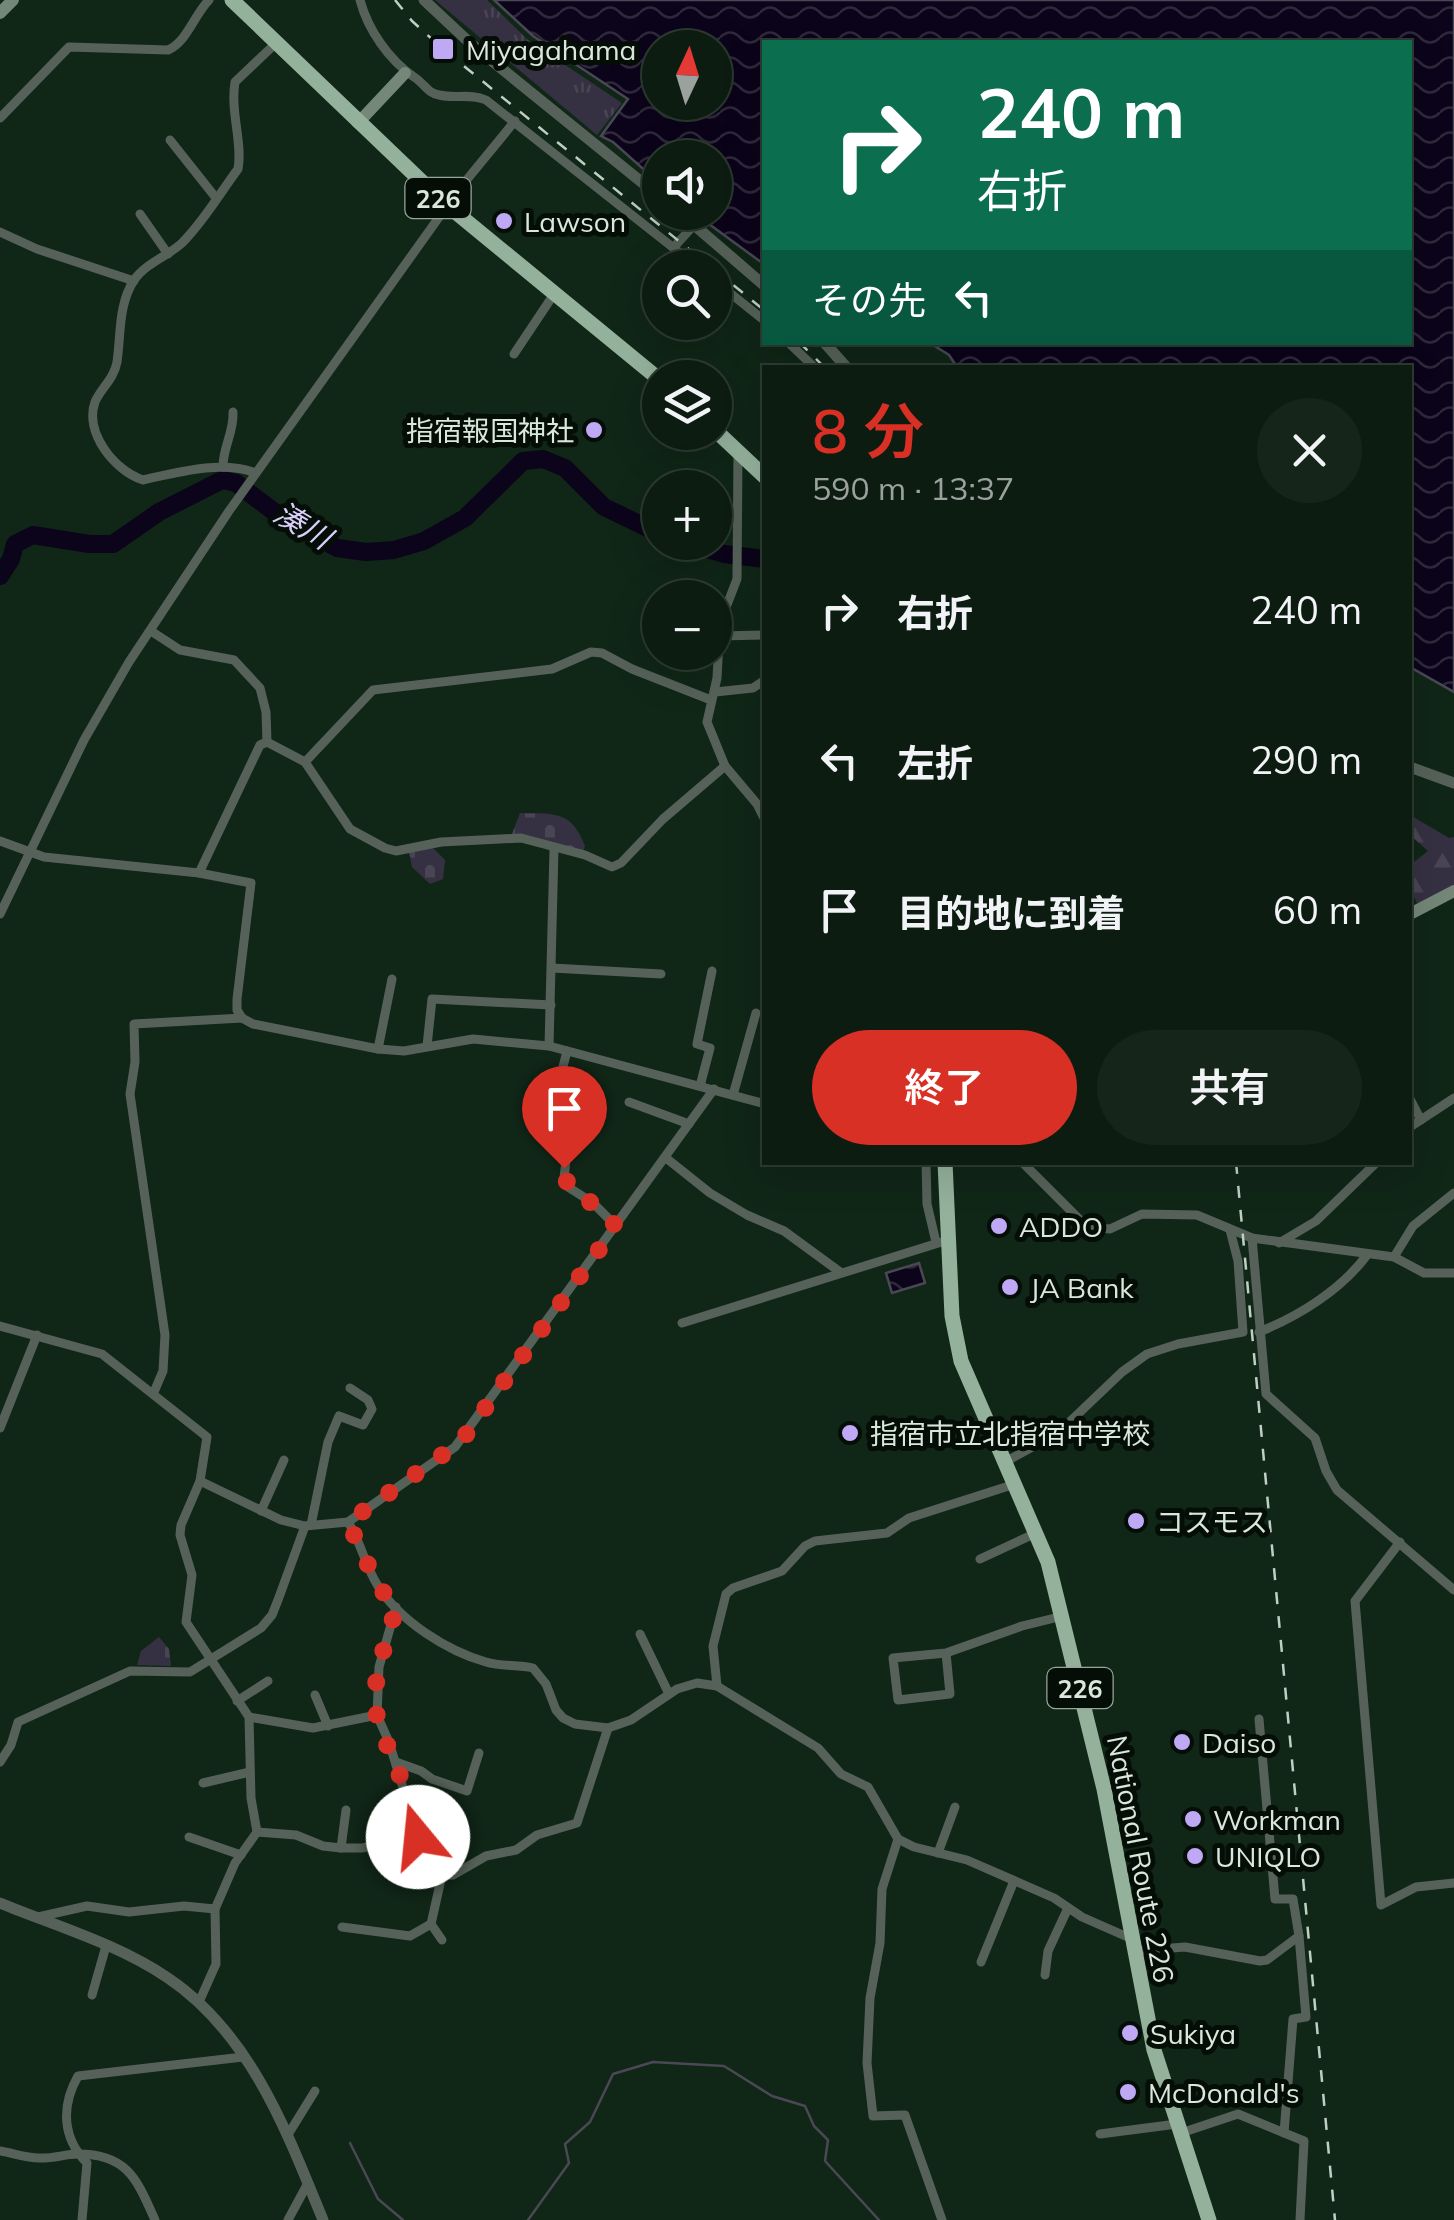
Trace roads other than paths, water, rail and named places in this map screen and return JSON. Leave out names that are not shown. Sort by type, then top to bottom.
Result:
[{"type":"highway","name":"226","points":[[232,0],[447,206],[642,365]]},
{"type":"highway","points":[[732,446],[762,474]]},
{"type":"highway","name":"National Route 226","points":[[945,1165],[942,1241],[961,1361],[1037,1532],[1062,1616],[1104,1790],[1154,2050],[1210,2220]]},
{"type":"main road","points":[[0,13],[13,0]]},
{"type":"main road","points":[[358,122],[404,73]]},
{"type":"main road","points":[[1412,913],[1454,892]]},
{"type":"street","points":[[0,118],[69,47],[168,50],[176,47],[199,10],[210,0]]},
{"type":"street","points":[[360,0],[378,39],[404,73],[432,93],[445,97],[475,95],[486,100],[678,250]]},
{"type":"street","points":[[424,0],[470,44],[642,183]]},
{"type":"street","points":[[254,476],[242,468],[222,467],[143,480],[133,476],[99,441],[93,411],[96,398],[112,379],[121,318],[134,281],[180,244],[240,164],[233,117],[235,82],[275,44]]},
{"type":"street","points":[[0,914],[91,727],[151,630],[408,256],[515,121]]},
{"type":"street","points":[[170,140],[216,198]]},
{"type":"street","points":[[140,214],[168,254]]},
{"type":"street","points":[[674,247],[689,230]]},
{"type":"street","points":[[700,230],[762,283]]},
{"type":"street","points":[[0,232],[134,281]]},
{"type":"street","points":[[514,354],[554,294]]},
{"type":"street","points":[[732,294],[762,319]]},
{"type":"street","points":[[791,345],[812,365]]},
{"type":"street","points":[[827,345],[844,365]]},
{"type":"street","points":[[222,467],[233,412]]},
{"type":"street","points":[[732,591],[737,578],[739,542],[738,452]]},
{"type":"street","points":[[151,630],[180,650],[234,660],[260,688],[267,742]]},
{"type":"street","points":[[732,635],[762,634]]},
{"type":"street","points":[[304,762],[373,690],[552,669],[590,652],[602,653],[632,669],[713,696],[753,688],[762,682]]},
{"type":"street","points":[[716,670],[707,722],[725,766],[762,814]]},
{"type":"street","points":[[267,742],[304,762],[350,829],[385,848],[521,838],[585,855],[612,867],[725,766]]},
{"type":"street","points":[[199,874],[260,745],[267,742]]},
{"type":"street","points":[[1412,768],[1454,783]]},
{"type":"street","points":[[0,841],[44,856],[251,883],[237,1010],[253,1024],[378,1050],[404,1051],[484,1039],[549,1046],[762,1103]]},
{"type":"street","points":[[549,1046],[554,849]]},
{"type":"street","points":[[552,968],[661,974]]},
{"type":"street","points":[[700,1086],[710,1048],[697,1044],[712,972]]},
{"type":"street","points":[[378,1050],[392,979]]},
{"type":"street","points":[[427,1046],[432,999],[551,1004]]},
{"type":"street","points":[[733,1094],[756,1012]]},
{"type":"street","points":[[154,1392],[163,1371],[164,1312],[130,1094],[135,1062],[134,1024],[242,1018]]},
{"type":"street","points":[[555,1098],[567,1050]]},
{"type":"street","points":[[586,1080],[564,1178],[568,1187],[616,1226]]},
{"type":"street","points":[[200,1481],[261,1511],[308,1525],[348,1522],[455,1446],[714,1089]]},
{"type":"street","points":[[1412,1126],[1454,1098]]},
{"type":"street","points":[[629,1102],[689,1124]]},
{"type":"street","points":[[1412,1103],[1421,1120]]},
{"type":"street","points":[[666,1158],[710,1193],[747,1216],[784,1231],[840,1272]]},
{"type":"street","points":[[682,1324],[942,1241],[928,1204],[926,1165]]},
{"type":"street","points":[[1025,1165],[1088,1227],[1098,1231],[1142,1214],[1197,1215],[1252,1238],[1394,1258],[1424,1273],[1454,1273]]},
{"type":"street","points":[[1279,1243],[1316,1222],[1374,1165]]},
{"type":"street","points":[[1394,1258],[1413,1226],[1454,1193]]},
{"type":"street","points":[[1005,1462],[1058,1433],[1122,1372],[1147,1354],[1243,1332],[1238,1261],[1230,1230]]},
{"type":"street","points":[[1252,1238],[1266,1394],[1315,1438],[1336,1490],[1454,1590]]},
{"type":"street","points":[[1260,1332],[1315,1302],[1368,1255]]},
{"type":"street","points":[[0,1326],[102,1354],[207,1437],[200,1481],[182,1518],[180,1535],[192,1575],[186,1622],[249,1717],[257,1832],[241,1855],[215,1909],[216,1964],[198,2002]]},
{"type":"street","points":[[0,1428],[37,1335]]},
{"type":"street","points":[[0,1762],[8,1752],[18,1722],[130,1671],[190,1672],[260,1628],[272,1615],[308,1525],[328,1442],[339,1416],[363,1425],[372,1409],[368,1400],[350,1388]]},
{"type":"street","points":[[261,1511],[284,1460]]},
{"type":"street","points":[[717,1686],[712,1661],[715,1631],[726,1594],[732,1588],[782,1571],[815,1541],[887,1532],[909,1518],[1015,1484]]},
{"type":"street","points":[[348,1522],[378,1586],[418,1627],[490,1664],[533,1668],[546,1684],[556,1710],[575,1724],[608,1728],[631,1720],[669,1694],[696,1683],[717,1686],[818,1748],[841,1774],[868,1787],[898,1839],[954,1855],[1014,1881],[1133,1945],[1185,1946],[1260,1962],[1299,1936]]},
{"type":"street","points":[[980,1559],[1037,1532]]},
{"type":"street","points":[[1400,1542],[1355,1601],[1381,1905],[1416,1887],[1454,1883]]},
{"type":"street","points":[[342,1926],[410,1936],[430,1924],[442,1875],[418,1837],[396,1762],[377,1715],[378,1668],[396,1607]]},
{"type":"street","points":[[946,1652],[950,1694],[898,1700],[893,1658],[946,1652],[1062,1616]]},
{"type":"street","points":[[640,1634],[669,1694]]},
{"type":"street","points":[[237,1701],[268,1681]]},
{"type":"street","points":[[316,1695],[328,1726]]},
{"type":"street","points":[[249,1717],[299,1726],[328,1726],[377,1715]]},
{"type":"street","points":[[1258,1719],[1275,1899],[1293,1899],[1306,2017],[1293,2018],[1284,2133]]},
{"type":"street","points":[[442,1875],[453,1875],[486,1856],[516,1850],[537,1835],[576,1822],[608,1728]]},
{"type":"street","points":[[396,1762],[467,1791],[478,1753]]},
{"type":"street","points":[[203,1783],[250,1772]]},
{"type":"street","points":[[938,1853],[955,1807]]},
{"type":"street","points":[[341,1848],[346,1810]]},
{"type":"street","points":[[257,1832],[296,1835],[341,1848],[418,1837]]},
{"type":"street","points":[[189,1837],[241,1855]]},
{"type":"street","points":[[898,1839],[879,1904],[880,1943],[870,1998],[869,2090],[873,2116],[905,2115],[942,2220]]},
{"type":"street","points":[[982,1962],[1014,1881]]},
{"type":"street","points":[[0,1903],[152,1968],[198,2002],[274,2102],[323,2220]]},
{"type":"street","points":[[36,1918],[86,1906],[129,1912],[184,1906],[215,1909]]},
{"type":"street","points":[[1045,1975],[1048,1951],[1068,1908]]},
{"type":"street","points":[[430,1924],[442,1940]]},
{"type":"street","points":[[92,1996],[106,1946]]},
{"type":"street","points":[[82,2220],[87,2163],[65,2128],[78,2076],[243,2057]]},
{"type":"street","points":[[289,2133],[315,2091]]},
{"type":"street","points":[[1100,2134],[1179,2128],[1238,2114],[1304,2141],[1300,2220]]},
{"type":"street","points":[[0,2151],[39,2158],[78,2154],[114,2159],[139,2184],[155,2220]]},
{"type":"street","points":[[288,2220],[308,2183]]},
{"type":"water","points":[[494,0],[1454,0],[1454,692],[1412,668],[1412,365],[956,365],[949,355],[933,345],[1412,345],[1412,40],[762,40],[762,263],[717,230],[732,230],[732,140],[642,140],[642,168],[601,136],[628,99],[533,36]]},
{"type":"water","points":[[919,1263],[925,1283],[892,1293],[886,1273]]},
{"type":"waterway","name":"湊川","points":[[0,576],[15,544],[33,535],[113,544],[159,512],[222,480],[236,483],[281,517],[337,548],[366,552],[394,550],[424,541],[465,518],[523,461],[543,459],[565,468],[604,507],[642,525]]},
{"type":"waterway","name":"湊川","points":[[732,555],[762,559]]},
{"type":"waterway","points":[[528,2220],[569,2163],[565,2144],[590,2122],[613,2074],[653,2062],[724,2066],[772,2096],[805,2106],[814,2126],[828,2140],[825,2161],[879,2220]]},
{"type":"waterway","points":[[350,2143],[378,2199],[403,2220]]},
{"type":"railway","points":[[395,0],[443,49],[690,250]]},
{"type":"railway","points":[[732,284],[762,309]]},
{"type":"railway","points":[[802,345],[822,365]]},
{"type":"railway","points":[[1236,1165],[1335,2220]]},
{"type":"place","name":"Miyagahama","points":[[443,49]]},
{"type":"place","name":"Lawson","points":[[504,221]]},
{"type":"place","name":"指宿報国神社","points":[[594,430]]},
{"type":"place","name":"ADDO","points":[[999,1226]]},
{"type":"place","name":"JA Bank","points":[[1010,1287]]},
{"type":"place","name":"指宿市立北指宿中学校","points":[[850,1433]]},
{"type":"place","name":"コスモス","points":[[1136,1521]]},
{"type":"place","name":"Daiso","points":[[1182,1742]]},
{"type":"place","name":"Workman","points":[[1193,1819]]},
{"type":"place","name":"UNIQLO","points":[[1195,1856]]},
{"type":"place","name":"Sukiya","points":[[1130,2033]]},
{"type":"place","name":"McDonald's","points":[[1128,2092]]}]
